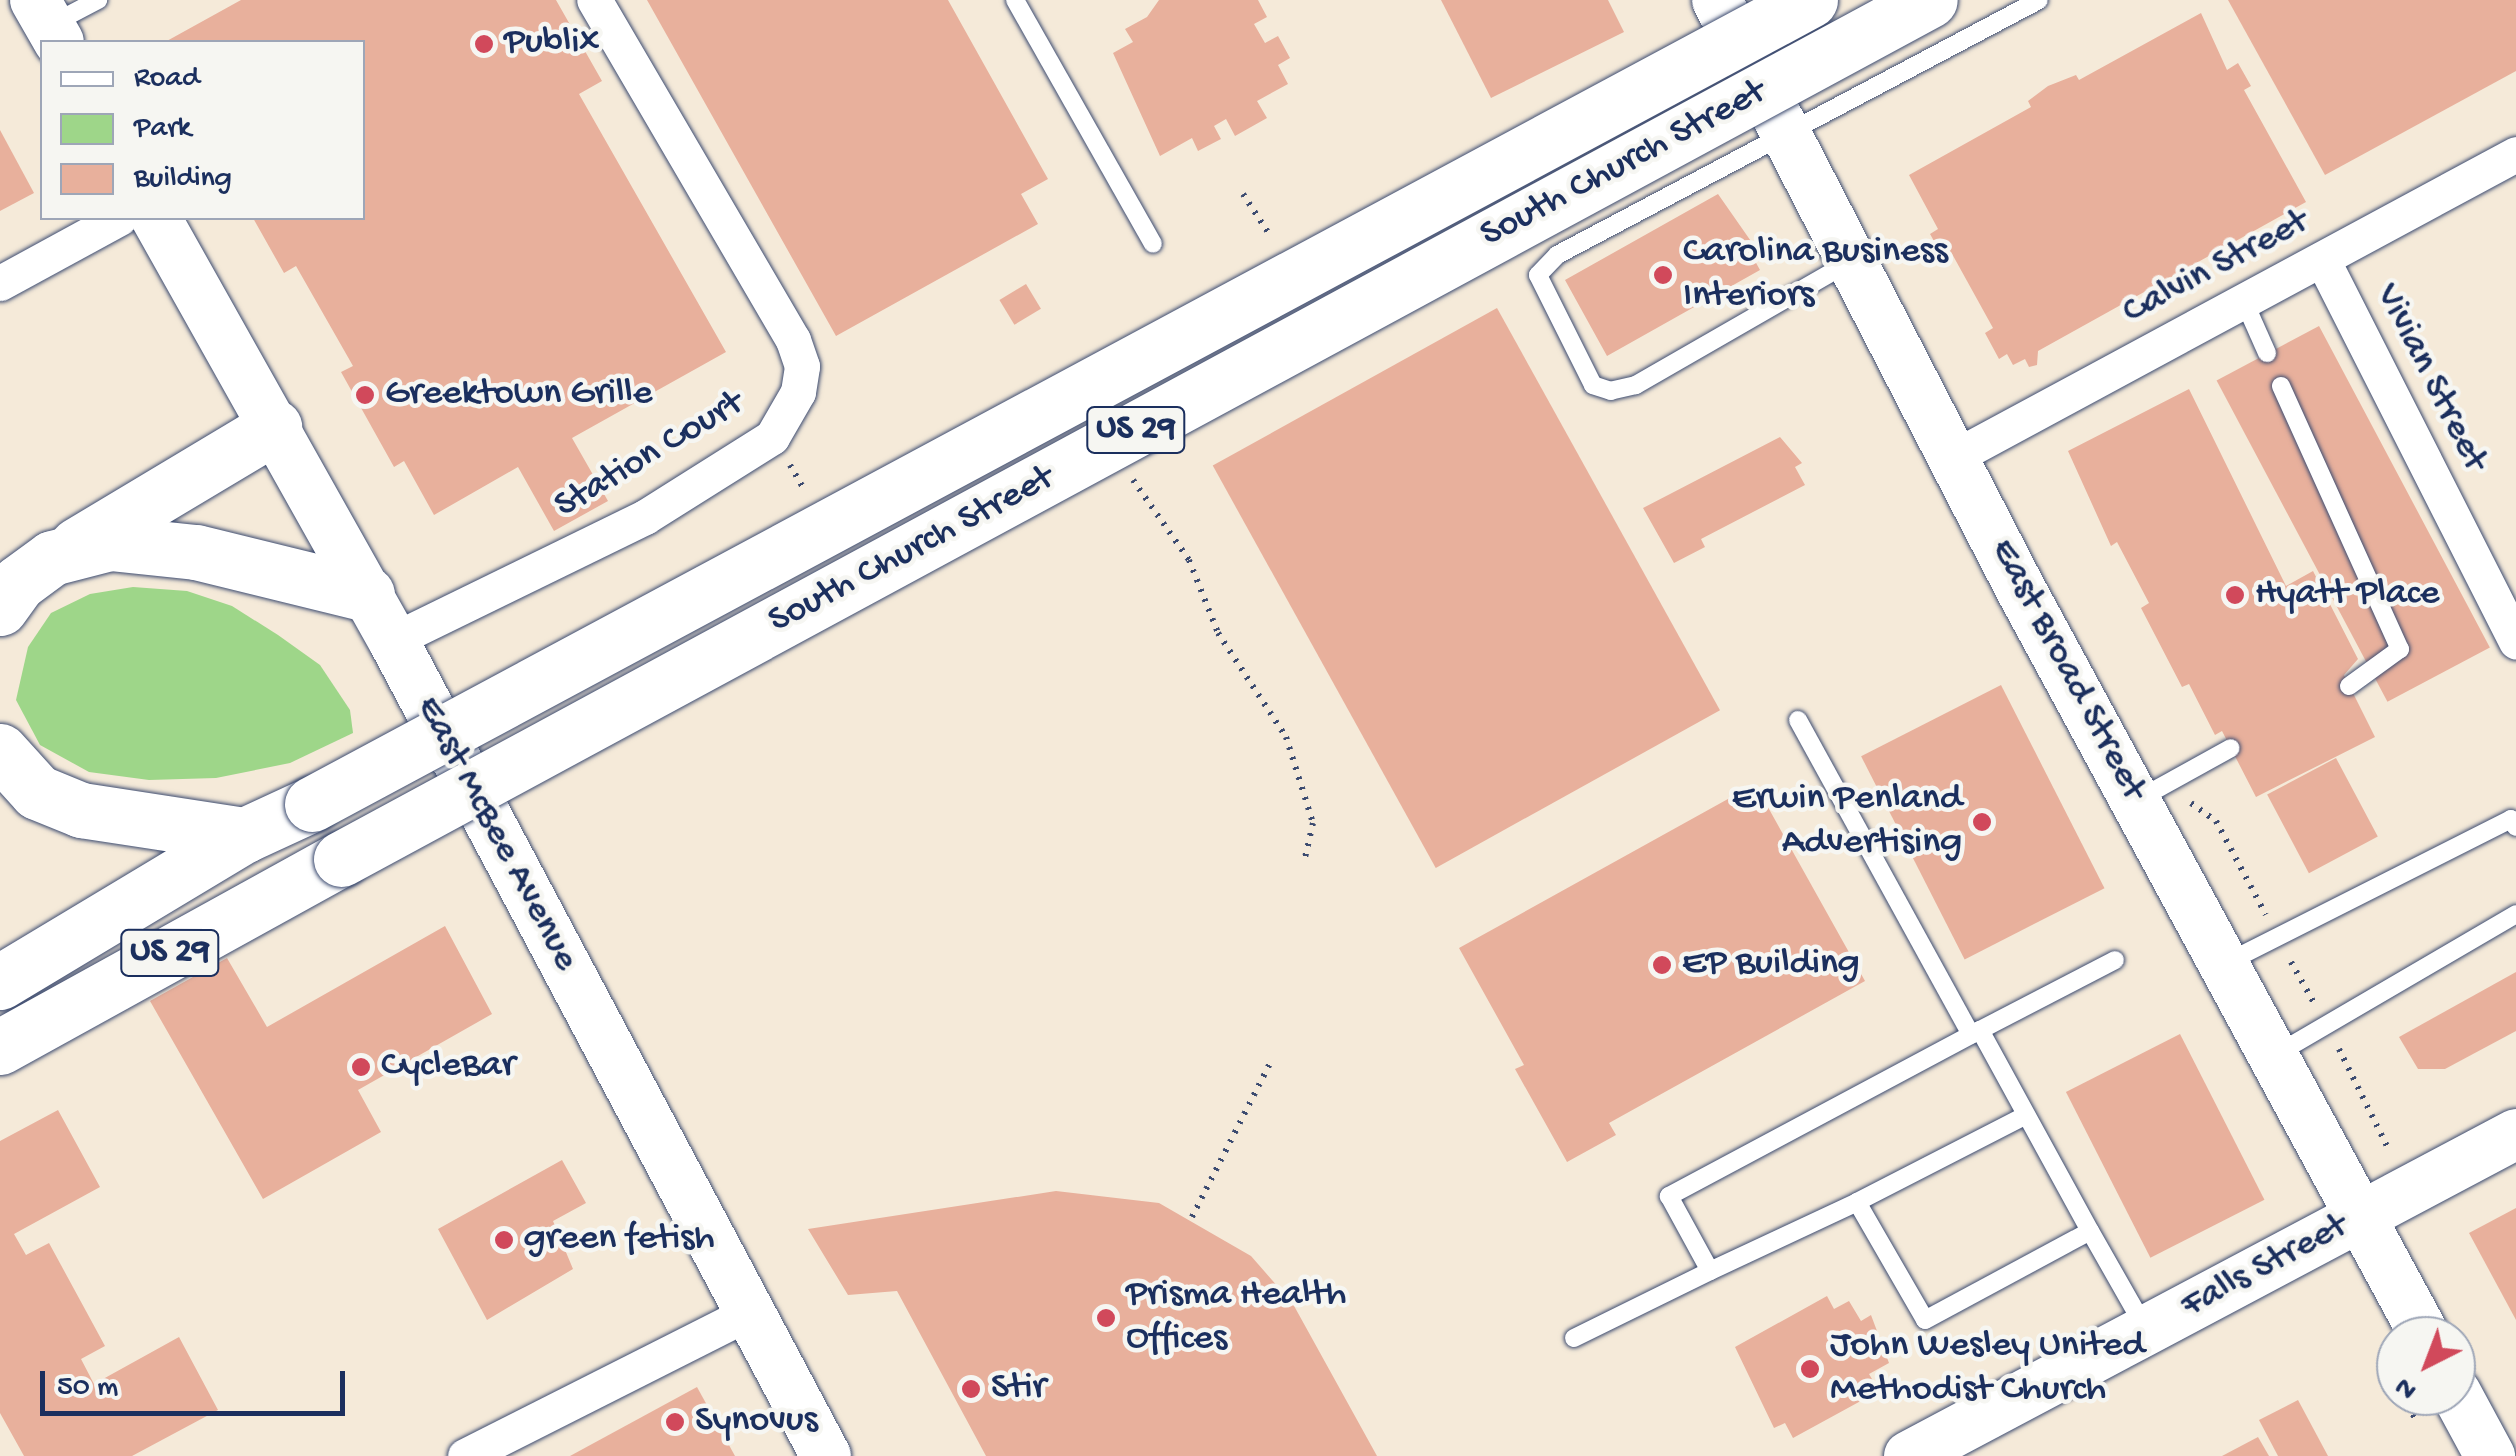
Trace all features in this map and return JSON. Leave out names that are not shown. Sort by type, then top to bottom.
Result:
[{"type":"main road","name":"South Church Street","points":[[0,982],[245,835],[312,804],[1810,0]]},
{"type":"main road","name":"South Church Street","points":[[0,1047],[1930,0]]},
{"type":"main road","points":[[0,608],[18,583],[274,427]]},
{"type":"main road","points":[[70,549],[110,543],[196,552],[380,617]]},
{"type":"main road","points":[[0,752],[37,792],[81,810],[245,835]]},
{"type":"street","name":"Station Court","points":[[380,617],[645,518],[772,438],[798,392],[802,366],[793,340],[594,0]]},
{"type":"street","name":"East Broad Street","points":[[1717,0],[2136,800],[2415,1316]]},
{"type":"street","name":"Calvin Street","points":[[1956,456],[2516,154]]},
{"type":"street","points":[[0,283],[115,220]]},
{"type":"street","name":"East McBee Avenue","points":[[157,220],[380,617],[826,1456]]},
{"type":"street","name":"Vivian Street","points":[[2322,259],[2516,642]]},
{"type":"street","name":"Falls Street","points":[[1909,1456],[2516,1134]]},
{"type":"street","points":[[479,1453],[750,1312]]},
{"type":"street","points":[[2469,1416],[2490,1456]]},
{"type":"lane","points":[[47,23],[98,0]]},
{"type":"lane","points":[[1015,0],[1152,244]]},
{"type":"lane","points":[[1853,260],[1640,382],[1611,391],[1593,385],[1549,304],[1538,275],[1542,264],[2039,0]]},
{"type":"lane","points":[[2244,301],[2267,354]]},
{"type":"lane","points":[[2281,386],[2400,650],[2349,686]]},
{"type":"lane","points":[[1798,720],[2146,1331]]},
{"type":"lane","points":[[2136,800],[2231,748]]},
{"type":"lane","points":[[2226,963],[2512,819],[2516,827]]},
{"type":"lane","points":[[2274,1055],[2516,914]]},
{"type":"lane","points":[[1710,1271],[1670,1196],[2115,960]]},
{"type":"lane","points":[[1574,1338],[1858,1202],[2026,1116]]},
{"type":"lane","points":[[1858,1202],[1925,1320],[2090,1231]]},
{"type":"path","points":[[1130,473],[1189,560],[1218,633],[1286,737],[1312,823],[1305,859]]},
{"type":"path","points":[[1192,1217],[1271,1062]]},
{"type":"green space","points":[[133,587],[187,591],[232,606],[278,635],[320,665],[350,710],[353,733],[290,763],[216,778],[149,780],[89,772],[40,745],[16,700],[28,647],[51,613],[90,594]]},
{"type":"building","points":[[241,0],[556,0],[602,81],[579,94],[726,352],[572,438],[608,501],[554,531],[518,467],[434,515],[404,461],[394,467],[341,372],[353,366],[296,266],[284,273],[254,220],[365,220],[365,40],[169,40]]},
{"type":"building","points":[[647,0],[948,0],[1048,179],[1021,194],[1038,224],[836,336]]},
{"type":"building","points":[[1159,0],[1258,0],[1267,17],[1254,24],[1265,43],[1278,36],[1290,58],[1278,65],[1288,84],[1257,101],[1267,118],[1235,136],[1226,119],[1214,126],[1221,139],[1198,151],[1192,138],[1160,156],[1113,53],[1133,42],[1125,29],[1147,17]]},
{"type":"building","points":[[1441,0],[1608,0],[1624,32],[1491,98]]},
{"type":"building","points":[[2228,0],[2516,0],[2516,71],[2325,175]]},
{"type":"building","points":[[2201,13],[2227,70],[2238,63],[2251,86],[2244,90],[2306,202],[2038,351],[2037,365],[2029,367],[2025,359],[2013,365],[2007,354],[1999,359],[1985,333],[1993,328],[1951,252],[1943,257],[1930,234],[1938,229],[1909,175],[2031,107],[2028,101],[2048,86],[2076,75],[2079,80]]},
{"type":"building","points":[[0,130],[34,193],[0,211]]},
{"type":"building","name":"Carolina Business Interiors","points":[[1718,194],[1762,257],[1755,261],[1760,270],[1607,356],[1565,280]]},
{"type":"building","points":[[1026,284],[1041,309],[1014,325],[999,300]]},
{"type":"building","points":[[1497,308],[1720,710],[1436,868],[1213,466]]},
{"type":"building","points":[[2319,326],[2490,647],[2387,702],[2217,380]]},
{"type":"building","name":"Hyatt Place","points":[[2189,389],[2286,586],[2313,571],[2358,659],[2344,675],[2375,737],[2256,797],[2222,731],[2215,735],[2189,684],[2182,687],[2141,608],[2149,603],[2117,542],[2111,546],[2068,451]]},
{"type":"building","points":[[1780,437],[1802,463],[1795,467],[1805,485],[1701,539],[1705,547],[1674,563],[1643,508]]},
{"type":"building","name":"Erwin Penland Advertising","points":[[2001,685],[2105,888],[1965,959],[1861,756]]},
{"type":"building","points":[[2336,758],[2378,837],[2309,873],[2267,795]]},
{"type":"building","name":"EP Building","points":[[1755,784],[1865,981],[1609,1123],[1616,1135],[1567,1162],[1515,1069],[1524,1065],[1459,948]]},
{"type":"building","points":[[445,926],[492,1014],[358,1090],[381,1132],[263,1199],[150,1001],[227,958],[267,1027]]},
{"type":"building","points":[[2516,972],[2516,1031],[2445,1069],[2418,1069],[2399,1037]]},
{"type":"building","points":[[2180,1034],[2264,1200],[2150,1258],[2066,1092]]},
{"type":"building","points":[[58,1110],[100,1187],[14,1234],[26,1255],[49,1243],[105,1346],[81,1359],[94,1384],[179,1337],[218,1410],[132,1456],[24,1456],[0,1413],[0,1141]]},
{"type":"building","name":"green fetish","points":[[562,1160],[586,1203],[553,1221],[573,1269],[487,1320],[438,1229]]},
{"type":"building","name":"Prisma Health Offices","points":[[1056,1191],[1159,1203],[1251,1256],[1293,1304],[1377,1456],[986,1456],[897,1291],[848,1295],[808,1229]]},
{"type":"building","points":[[2516,1208],[2516,1320],[2469,1233]]},
{"type":"building","name":"John Wesley United Methodist Church","points":[[1827,1296],[1834,1309],[1849,1301],[1861,1321],[1871,1315],[1889,1363],[1869,1374],[1879,1391],[1793,1438],[1785,1423],[1774,1428],[1735,1347]]},
{"type":"building","name":"Synovus","points":[[697,1387],[735,1456],[570,1456]]},
{"type":"building","points":[[2298,1400],[2328,1456],[2278,1456],[2259,1420]]},
{"type":"building","points":[[2258,1437],[2269,1456],[2222,1456]]},
{"type":"place","name":"Publix","points":[[484,44]]},
{"type":"place","name":"Carolina Business Interiors","points":[[1663,275]]},
{"type":"place","name":"Greektown Grille","points":[[365,395]]},
{"type":"place","name":"Hyatt Place","points":[[2235,595]]},
{"type":"place","name":"Erwin Penland Advertising","points":[[1982,822]]},
{"type":"place","name":"EP Building","points":[[1662,965]]},
{"type":"place","name":"CycleBar","points":[[361,1067]]},
{"type":"place","name":"green fetish","points":[[504,1240]]},
{"type":"place","name":"Prisma Health Offices","points":[[1106,1318]]},
{"type":"place","name":"John Wesley United Methodist Church","points":[[1810,1369]]},
{"type":"place","name":"Stir","points":[[971,1389]]},
{"type":"place","name":"Synovus","points":[[675,1422]]}]
